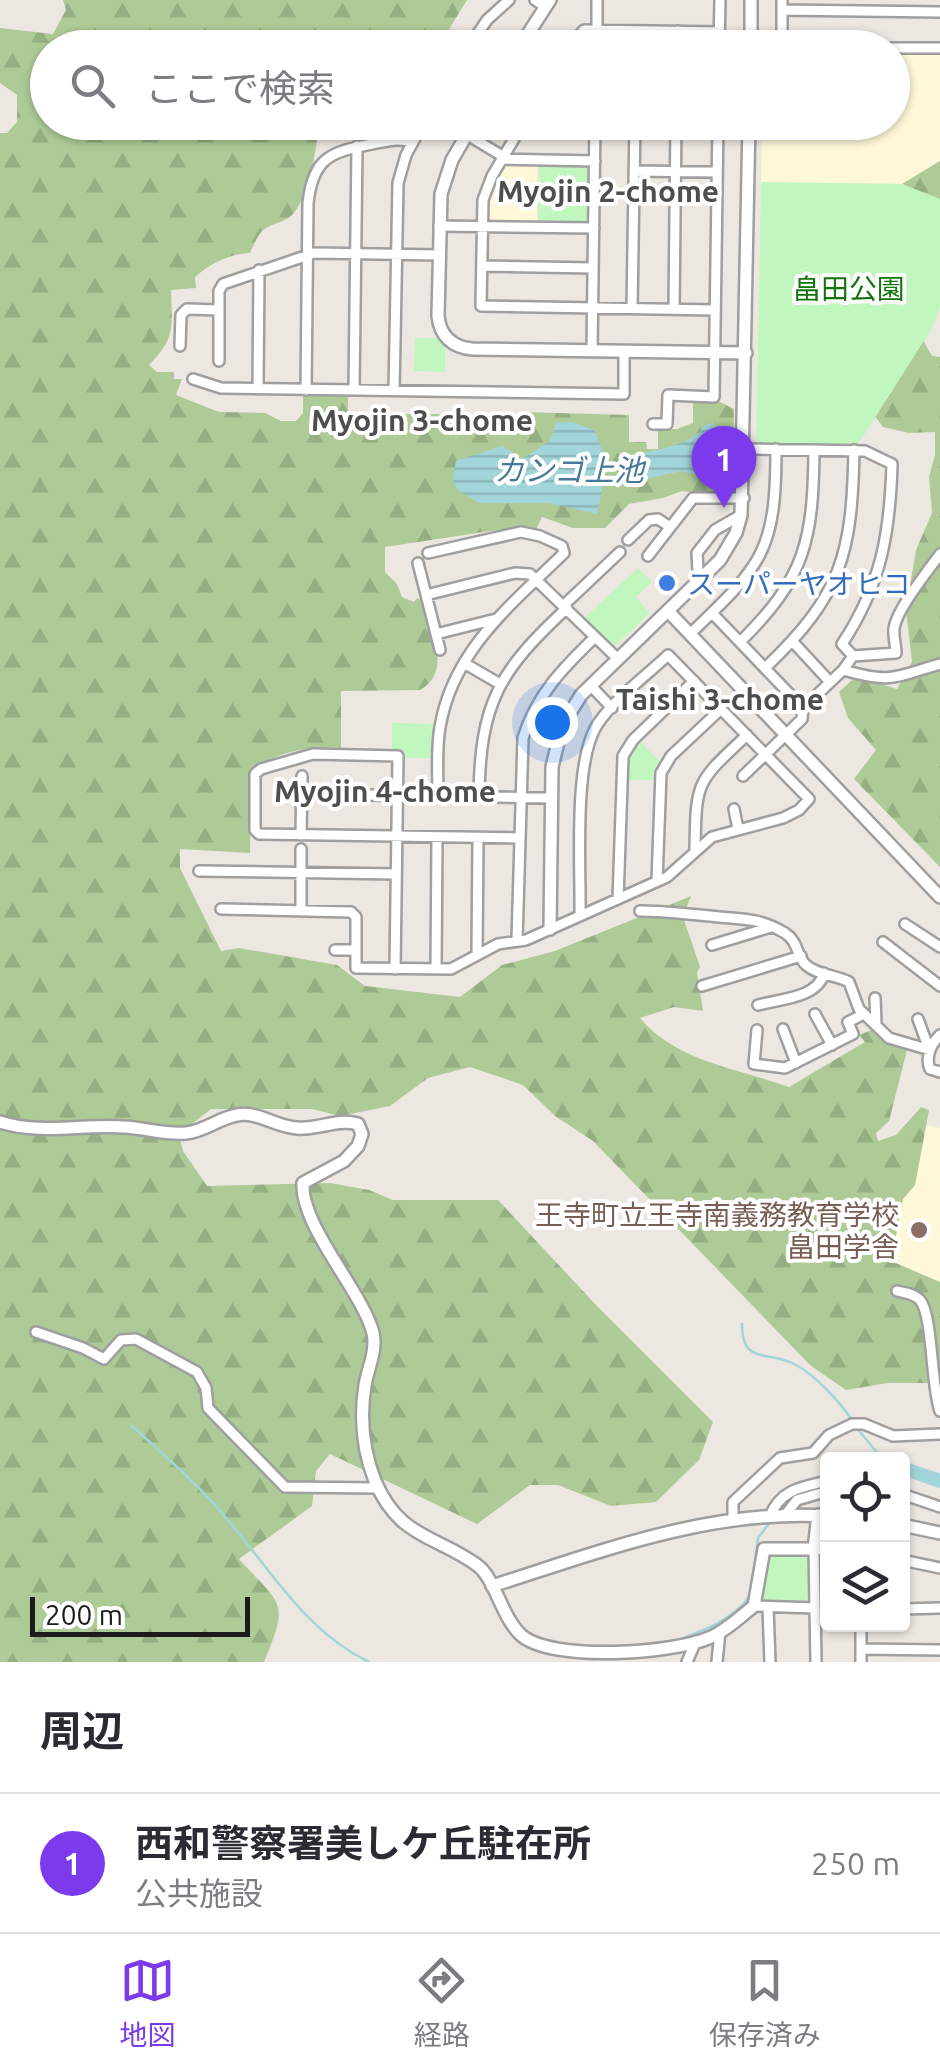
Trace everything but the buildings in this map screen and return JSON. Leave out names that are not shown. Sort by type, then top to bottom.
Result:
[{"type":"street","points":[[480,30],[509,0]]},
{"type":"street","points":[[597,0],[597,30],[636,30]]},
{"type":"street","points":[[719,30],[720,0]]},
{"type":"street","points":[[750,30],[751,0]]},
{"type":"street","points":[[528,30],[543,2]]},
{"type":"street","points":[[782,5],[940,12]]},
{"type":"street","points":[[910,48],[940,48]]},
{"type":"street","points":[[306,390],[308,203],[317,170],[331,154],[389,140],[412,142],[398,183],[394,391]]},
{"type":"street","points":[[464,140],[440,194],[439,326],[443,335],[456,345],[472,349],[746,353]]},
{"type":"street","points":[[475,140],[503,158],[595,160]]},
{"type":"street","points":[[514,140],[485,193],[481,306],[715,310]]},
{"type":"street","points":[[592,351],[595,140]]},
{"type":"street","points":[[632,308],[635,140]]},
{"type":"street","points":[[674,309],[676,140]]},
{"type":"street","points":[[653,424],[668,424],[668,396],[714,397],[718,140]]},
{"type":"street","points":[[550,929],[552,760],[558,734],[570,710],[590,686],[703,577],[732,540],[741,515],[749,140]]},
{"type":"street","points":[[354,390],[357,146]]},
{"type":"street","points":[[634,171],[717,172]]},
{"type":"street","points":[[439,226],[594,228]]},
{"type":"street","points":[[218,361],[220,286],[307,254],[439,255]]},
{"type":"street","points":[[482,266],[593,268]]},
{"type":"street","points":[[258,389],[259,270]]},
{"type":"street","points":[[180,346],[181,316],[187,309],[219,310]]},
{"type":"street","points":[[193,380],[221,388],[624,394],[624,351]]},
{"type":"street","points":[[744,449],[854,450],[871,452],[892,464],[885,552],[872,591],[842,644],[853,656]]},
{"type":"street","points":[[690,634],[750,574],[768,538],[776,500],[776,450]]},
{"type":"street","points":[[740,642],[779,600],[802,556],[814,509],[814,450]]},
{"type":"street","points":[[765,668],[792,642],[829,593],[845,552],[852,513],[854,450]]},
{"type":"street","points":[[648,556],[693,498],[744,498]]},
{"type":"street","points":[[703,577],[695,557],[717,528],[741,515]]},
{"type":"street","points":[[628,540],[649,520],[658,519],[670,527]]},
{"type":"street","points":[[717,528],[726,531],[732,540]]},
{"type":"street","points":[[428,554],[514,533],[532,534],[562,546],[564,553],[496,619],[464,663],[450,690],[440,726],[438,796]]},
{"type":"street","points":[[479,797],[482,732],[500,684],[529,644],[620,552]]},
{"type":"street","points":[[853,656],[896,653],[894,629],[900,610],[940,554]]},
{"type":"street","points":[[418,562],[440,650]]},
{"type":"street","points":[[426,596],[515,572],[538,579],[618,660]]},
{"type":"street","points":[[668,611],[940,897]]},
{"type":"street","points":[[712,613],[804,708]]},
{"type":"street","points":[[436,634],[496,619]]},
{"type":"street","points":[[518,941],[521,748],[531,714],[555,677],[595,636]]},
{"type":"street","points":[[792,642],[830,682]]},
{"type":"street","points":[[221,909],[351,912],[356,918],[356,968],[451,969],[498,944],[550,929],[580,916],[618,898],[657,881],[675,872],[712,837],[784,818],[810,799],[668,655],[612,708],[595,729],[584,756],[580,916]]},
{"type":"street","points":[[743,776],[802,718],[804,708],[853,656]]},
{"type":"street","points":[[464,663],[500,684]]},
{"type":"street","points":[[843,670],[876,678],[899,678],[940,664]]},
{"type":"street","points":[[618,898],[623,756],[633,740],[694,682]]},
{"type":"street","points":[[590,686],[612,708]]},
{"type":"street","points":[[657,881],[661,773],[671,756],[720,708]]},
{"type":"street","points":[[695,851],[698,790],[706,774],[747,735]]},
{"type":"street","points":[[396,968],[396,874],[397,836],[398,756],[313,754],[260,768],[255,774],[255,830],[259,834],[397,836],[478,838],[519,838]]},
{"type":"street","points":[[301,835],[302,776]]},
{"type":"street","points":[[302,794],[552,798]]},
{"type":"street","points":[[734,809],[738,829]]},
{"type":"street","points":[[436,969],[437,837]]},
{"type":"street","points":[[477,955],[478,838]]},
{"type":"street","points":[[301,849],[301,911]]},
{"type":"street","points":[[199,872],[396,874]]},
{"type":"street","points":[[640,911],[740,916],[773,926],[790,936],[803,963],[849,982],[859,1009],[895,1042],[931,1048]]},
{"type":"street","points":[[905,924],[940,947]]},
{"type":"street","points":[[712,945],[773,926]]},
{"type":"street","points":[[882,942],[940,986]]},
{"type":"street","points":[[335,950],[356,950]]},
{"type":"street","points":[[702,986],[800,956]]},
{"type":"street","points":[[758,1005],[812,991],[822,982],[824,973]]},
{"type":"street","points":[[875,998],[876,1024]]},
{"type":"street","points":[[815,1014],[832,1045]]},
{"type":"street","points":[[757,1030],[754,1064],[785,1068],[853,1034],[848,1022],[864,1014]]},
{"type":"street","points":[[918,1019],[931,1048]]},
{"type":"street","points":[[783,1029],[796,1063]]},
{"type":"street","points":[[940,1035],[931,1048],[928,1066],[940,1072]]},
{"type":"street","points":[[0,1122],[24,1128],[124,1127],[167,1134],[189,1133],[238,1114],[255,1115],[294,1128],[340,1121],[358,1124],[362,1134],[351,1154],[303,1183],[302,1190],[374,1338],[362,1420],[367,1456],[388,1508],[429,1541],[478,1566],[492,1586],[504,1616],[531,1644],[565,1651],[635,1655],[696,1641],[761,1607],[815,1608]]},
{"type":"street","points":[[897,1291],[911,1294],[923,1304],[938,1374],[934,1390],[940,1412]]},
{"type":"street","points":[[36,1332],[104,1359],[121,1340],[136,1338],[197,1372],[206,1388],[208,1408],[286,1487],[378,1488]]},
{"type":"street","points":[[732,1519],[733,1502],[776,1461],[812,1454],[829,1435],[854,1423],[893,1436],[940,1434]]},
{"type":"street","points":[[770,1516],[775,1505],[794,1488],[820,1483]]},
{"type":"street","points":[[784,1515],[798,1500],[820,1493]]},
{"type":"street","points":[[910,1497],[940,1507]]},
{"type":"street","points":[[492,1586],[659,1533],[732,1519],[820,1516]]},
{"type":"street","points":[[910,1527],[940,1533]]},
{"type":"street","points":[[770,1662],[761,1607],[764,1549],[820,1550]]},
{"type":"street","points":[[816,1662],[815,1608],[820,1560]]},
{"type":"street","points":[[910,1562],[940,1568]]},
{"type":"street","points":[[910,1609],[940,1608]]},
{"type":"street","points":[[716,1662],[720,1631]]},
{"type":"street","points":[[861,1632],[861,1662]]},
{"type":"street","points":[[686,1662],[696,1641]]},
{"type":"street","points":[[861,1649],[940,1650]]},
{"type":"shaded area","points":[[910,54],[940,55],[940,161],[902,184],[761,182],[762,140],[910,140]]},
{"type":"shaded area","points":[[507,162],[537,162],[537,222],[486,221],[488,193]]},
{"type":"shaded area","name":"王寺町立王寺南義務教育学校 畠田学舎","points":[[926,1125],[940,1128],[940,1282],[891,1261],[903,1199],[915,1185]]},
{"type":"green space","points":[[63,0],[467,0],[448,30],[55,30],[66,10]]},
{"type":"green space","points":[[0,28],[30,31],[30,140],[316,140],[307,187],[291,216],[262,231],[250,253],[228,257],[201,272],[195,277],[196,288],[171,290],[168,339],[149,365],[157,372],[174,372],[174,379],[182,379],[176,395],[219,412],[265,413],[281,421],[296,421],[303,413],[303,394],[348,395],[348,414],[504,414],[505,424],[522,425],[522,412],[629,415],[629,442],[646,442],[647,449],[658,449],[658,429],[677,429],[693,423],[693,400],[716,400],[734,409],[732,493],[682,491],[629,504],[605,528],[573,528],[542,517],[536,530],[516,527],[385,547],[385,572],[397,584],[402,597],[425,602],[437,650],[435,673],[420,690],[341,691],[341,748],[293,751],[251,773],[250,853],[180,849],[180,868],[221,951],[239,948],[337,965],[365,986],[460,997],[502,965],[555,951],[691,896],[683,917],[700,967],[697,973],[703,1011],[674,1007],[640,1018],[655,1033],[709,1062],[789,1087],[865,1042],[859,1035],[874,1029],[887,1042],[907,1050],[889,1121],[876,1133],[878,1141],[896,1135],[921,1107],[929,1110],[915,1185],[903,1199],[891,1261],[940,1282],[940,1383],[888,1383],[846,1390],[811,1366],[593,1141],[555,1116],[523,1085],[470,1067],[428,1078],[390,1106],[340,1116],[312,1109],[211,1109],[179,1134],[183,1151],[207,1186],[330,1183],[369,1190],[393,1200],[498,1200],[713,1422],[699,1460],[656,1502],[611,1506],[558,1485],[530,1485],[477,1524],[330,1454],[316,1471],[312,1506],[239,1559],[277,1605],[277,1626],[264,1662],[0,1662],[0,133],[7,133],[17,122],[17,95],[0,83]]},
{"type":"green space","points":[[940,161],[940,201],[902,184]]},
{"type":"green space","points":[[539,164],[587,164],[585,222],[538,222]]},
{"type":"green space","name":"畠田公園","points":[[761,182],[902,184],[940,199],[940,307],[934,325],[857,446],[756,445]]},
{"type":"green space","points":[[918,332],[932,356],[940,357],[940,867],[854,779],[876,750],[848,718],[839,692],[852,680],[897,689],[912,662],[906,610],[916,550],[932,513],[929,477],[935,455],[935,432],[909,433],[883,427],[871,411]]},
{"type":"green space","points":[[415,338],[437,338],[445,347],[445,372],[414,371]]},
{"type":"green space","points":[[638,568],[652,582],[636,597],[650,613],[611,650],[583,619]]},
{"type":"green space","points":[[392,723],[437,724],[435,758],[402,758],[402,751],[392,751]]},
{"type":"green space","points":[[639,740],[662,764],[657,780],[625,780],[626,758]]},
{"type":"green space","points":[[810,1554],[810,1599],[766,1601],[760,1596],[767,1556]]},
{"type":"water","name":"カンゴ上池","points":[[572,422],[594,430],[602,451],[603,481],[597,514],[548,503],[480,503],[457,490],[453,479],[456,461],[502,446],[522,459],[550,441],[556,423]]},
{"type":"water","points":[[713,423],[730,446],[706,477],[682,471],[640,480],[635,457],[681,443]]},
{"type":"waterway","points":[[742,1324],[743,1337],[752,1352],[786,1360],[804,1370],[852,1420]]},
{"type":"waterway","points":[[132,1426],[216,1506],[308,1617],[369,1662]]},
{"type":"waterway","points":[[856,1427],[876,1452]]},
{"type":"waterway","points":[[910,1471],[940,1481]]},
{"type":"waterway","points":[[779,1511],[795,1495],[820,1489]]},
{"type":"waterway","points":[[753,1578],[758,1538],[771,1521]]},
{"type":"waterway","points":[[672,1642],[725,1619],[750,1596]]},
{"type":"place","name":"西和警察署美しケ丘駐在所","points":[[724,508]]},
{"type":"place","name":"スーパーヤオヒコ","points":[[667,583]]},
{"type":"place","name":"王寺町立王寺南義務教育学校 畠田学舎","points":[[919,1230]]},
{"type":"district","name":"Myojin 2-chome","points":[[608,191]]},
{"type":"district","name":"Myojin 3-chome","points":[[422,420]]},
{"type":"district","name":"Taishi 3-chome","points":[[720,699]]},
{"type":"district","name":"Myojin 4-chome","points":[[385,791]]}]
